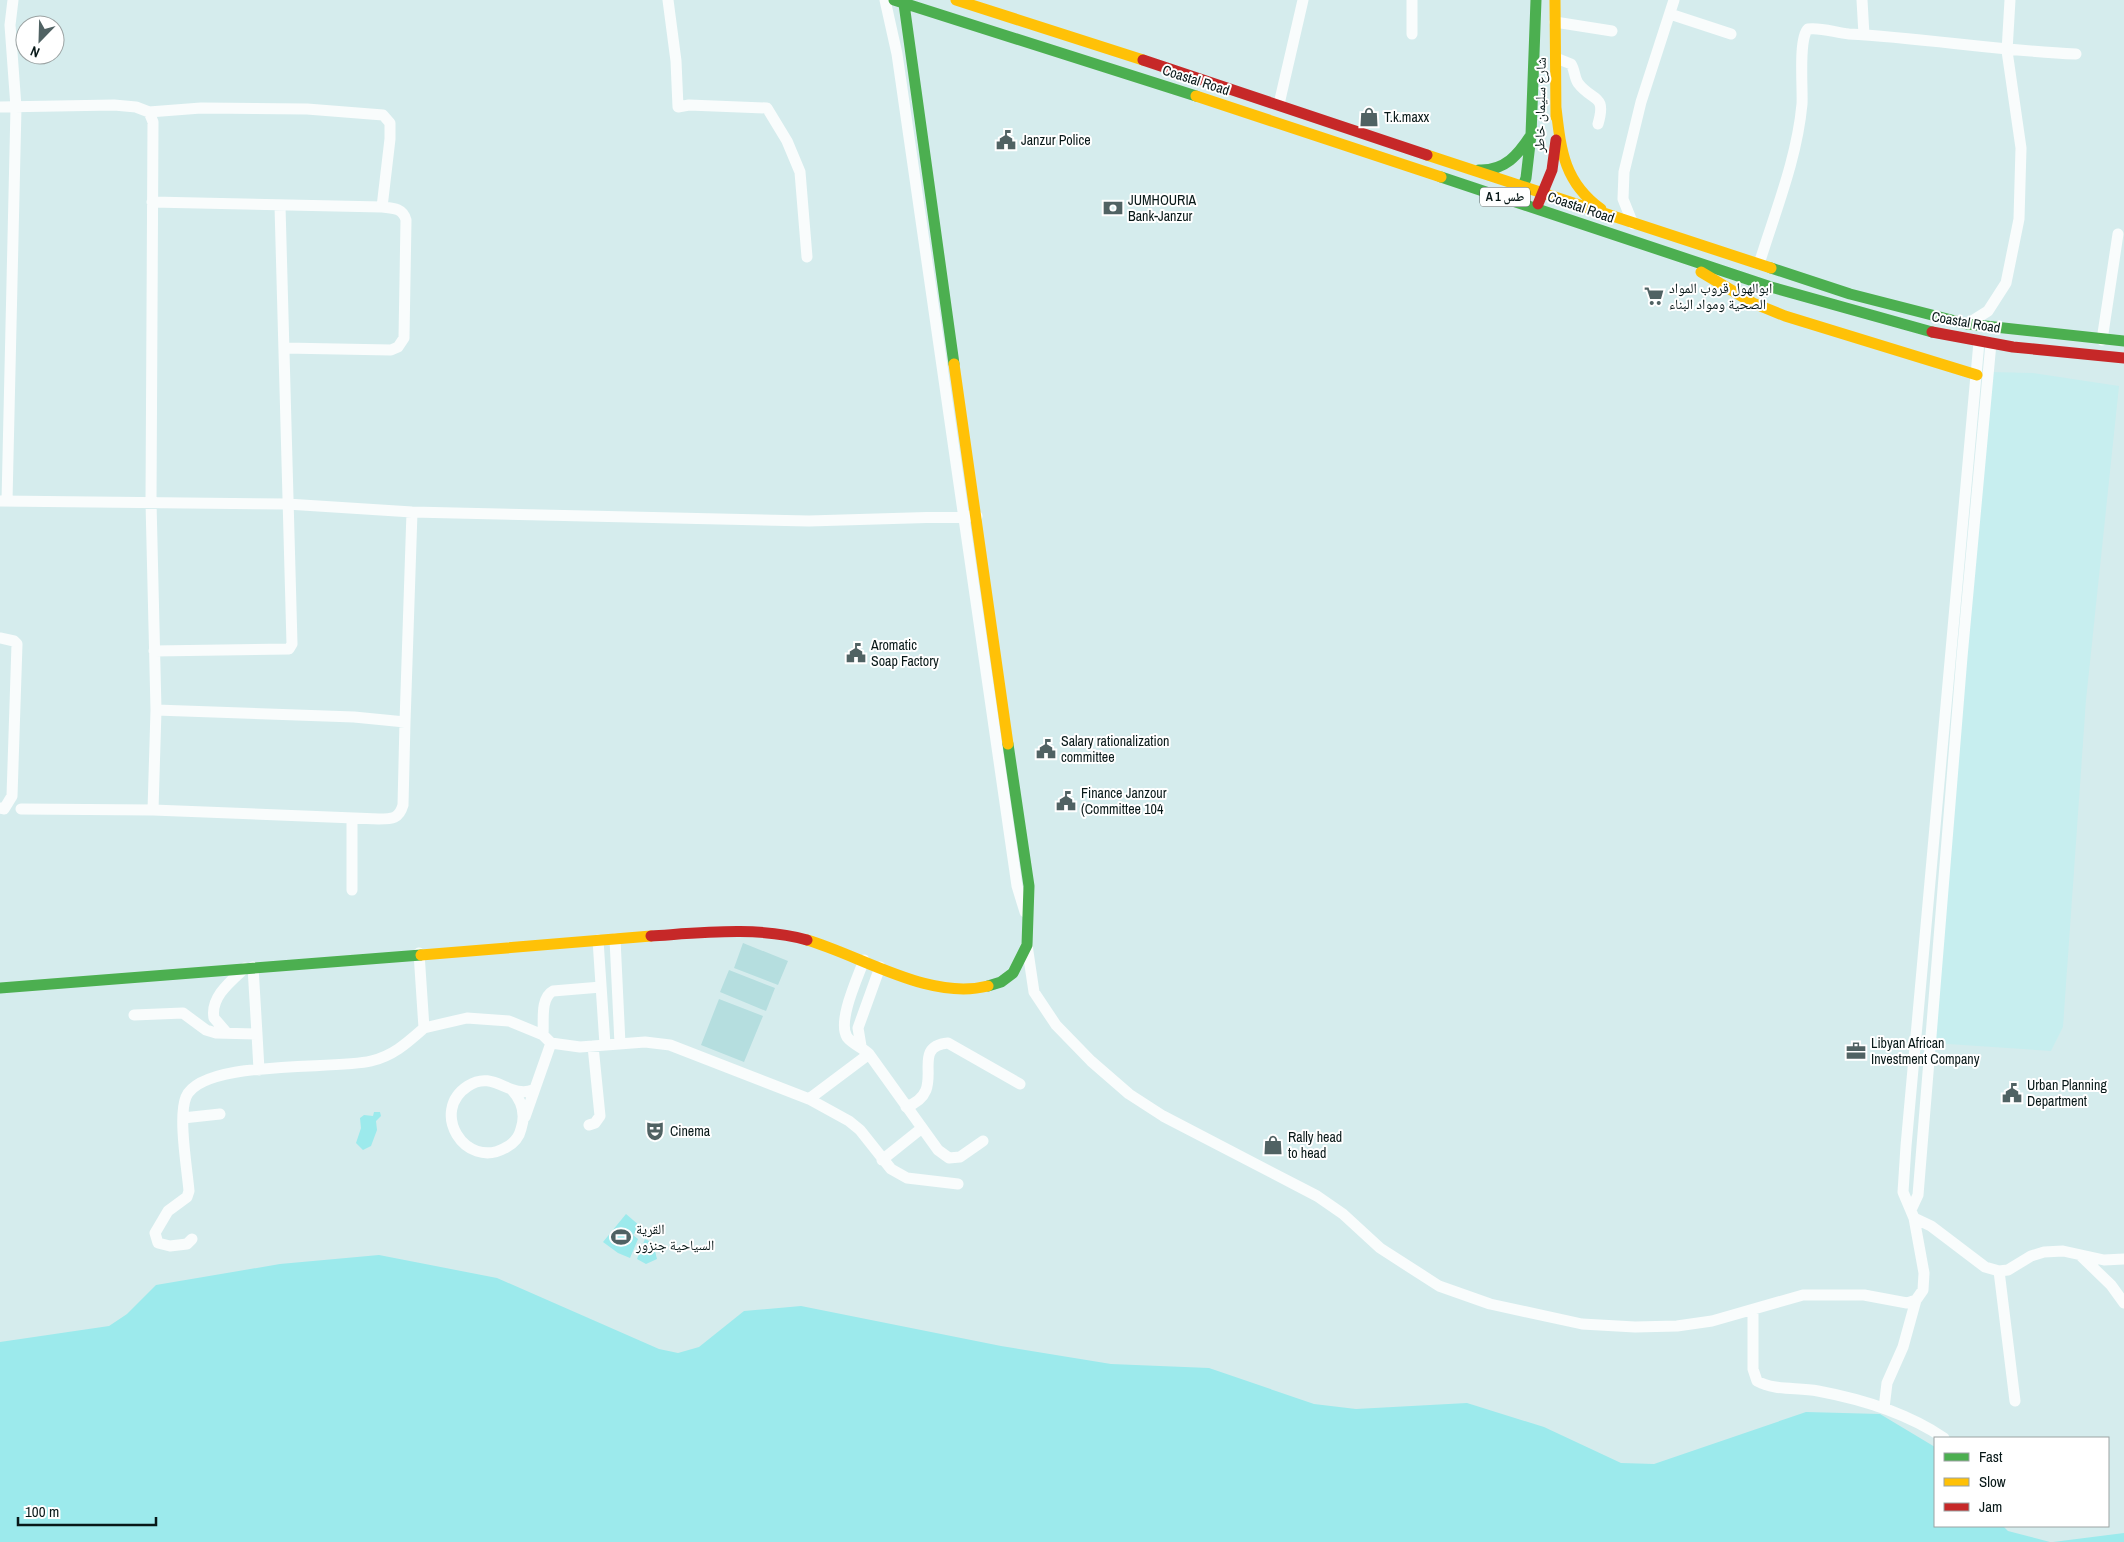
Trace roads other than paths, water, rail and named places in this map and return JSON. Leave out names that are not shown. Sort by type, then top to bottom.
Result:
[{"type":"main road","name":"Coastal Road","points":[[959,0],[1279,104],[1461,168],[1850,294],[1967,324],[2124,342]]},
{"type":"main road","points":[[1537,0],[1555,2]]},
{"type":"main road","name":"شارع سليمان خاطر","points":[[1517,201],[1524,187],[1531,135],[1537,0]]},
{"type":"main road","name":"Coastal Road","points":[[899,2],[1275,121],[1771,286],[1857,312],[1902,325],[1985,342],[2124,358]]},
{"type":"main road","points":[[0,988],[419,953],[720,931],[777,934],[827,946],[926,984],[971,990],[1001,982],[1013,973],[1027,945],[1029,886],[977,516],[899,2]]},
{"type":"main road","name":"شارع سليمان خاطر","points":[[1536,207],[1555,159],[1555,2]]},
{"type":"main road","points":[[1556,108],[1562,158],[1578,190],[1596,206],[1620,220]]},
{"type":"main road","points":[[1461,168],[1486,171],[1504,167],[1512,162],[1531,135]]},
{"type":"main road","points":[[1668,251],[1753,303],[1785,316],[1976,375]]},
{"type":"street","points":[[13,0],[10,25],[16,107],[5,363],[4,501],[288,504],[412,512],[809,521],[962,518],[977,516]]},
{"type":"street","points":[[668,0],[676,60],[678,107],[767,108],[787,141],[800,172],[807,257]]},
{"type":"street","points":[[885,0],[897,54],[962,518],[978,611],[1017,886],[1027,917]]},
{"type":"street","points":[[1279,104],[1303,0]]},
{"type":"street","points":[[1412,0],[1412,34]]},
{"type":"street","points":[[1633,224],[1623,199],[1624,172],[1641,102],[1674,0]]},
{"type":"street","points":[[1862,0],[1864,35]]},
{"type":"street","points":[[1967,324],[1988,311],[1999,296],[2010,270],[2016,235],[2021,148],[2007,51],[2010,0]]},
{"type":"street","points":[[1670,14],[1731,34]]},
{"type":"street","points":[[1556,22],[1612,32]]},
{"type":"street","points":[[1759,264],[1788,173],[1802,106],[1804,34],[1811,28],[2007,51],[2076,54]]},
{"type":"street","points":[[1556,58],[1571,64],[1577,81],[1597,97],[1602,108],[1598,124]]},
{"type":"street","points":[[0,107],[114,105],[136,106],[149,112],[201,108],[307,108],[384,116],[390,123],[390,139],[382,207]]},
{"type":"street","points":[[149,112],[153,122],[151,502],[156,710],[153,810]]},
{"type":"street","points":[[152,202],[382,207],[400,210],[404,213],[406,220],[406,332],[398,347],[391,350],[369,351],[284,348]]},
{"type":"street","points":[[154,651],[289,649],[292,644],[280,206]]},
{"type":"street","points":[[2102,340],[2118,234]]},
{"type":"street","points":[[1912,1214],[1918,1195],[1929,1086],[1976,375],[1985,342]]},
{"type":"street","points":[[1884,1408],[1887,1383],[1903,1347],[1916,1300],[1923,1290],[1924,1274],[1912,1214],[1902,1192],[1933,850],[1957,656],[1985,342]]},
{"type":"street","points":[[20,809],[153,810],[393,819],[400,814],[404,805],[412,512]]},
{"type":"street","points":[[978,611],[990,609]]},
{"type":"street","points":[[0,638],[14,641],[17,644],[12,796],[4,808],[0,808]]},
{"type":"street","points":[[156,710],[354,717],[405,722]]},
{"type":"street","points":[[352,818],[352,890]]},
{"type":"street","points":[[1009,828],[1021,825]]},
{"type":"street","points":[[1933,850],[1946,850]]},
{"type":"street","points":[[615,939],[620,1044]]},
{"type":"street","points":[[589,1125],[595,1123],[600,1116],[599,1045],[601,987],[598,940]]},
{"type":"street","points":[[1027,945],[1034,992],[1056,1026],[1091,1061],[1129,1094],[1170,1120],[1318,1196],[1342,1214],[1380,1248],[1439,1286],[1490,1304],[1582,1324],[1635,1327],[1677,1326],[1712,1321],[1803,1295],[1864,1295],[1907,1303],[1916,1300]]},
{"type":"street","points":[[419,953],[424,1028]]},
{"type":"street","points":[[864,960],[848,1006],[844,1028],[852,1042],[865,1050]]},
{"type":"street","points":[[880,967],[858,1028],[865,1050],[938,1150],[949,1158],[960,1157],[983,1141]]},
{"type":"street","points":[[227,1033],[214,1018],[215,1003],[227,986],[249,968]]},
{"type":"street","points":[[249,968],[257,1034],[259,1070]]},
{"type":"street","points":[[533,1090],[525,1093],[512,1090],[501,1083],[488,1081],[468,1086],[460,1093],[453,1104],[451,1116],[456,1135],[463,1144],[474,1151],[485,1154],[498,1152],[516,1140],[524,1120],[533,1090],[547,1039],[545,998],[553,991],[601,987]]},
{"type":"street","points":[[134,1015],[183,1013],[206,1030],[257,1034]]},
{"type":"street","points":[[192,1239],[187,1244],[163,1245],[158,1243],[155,1232],[168,1211],[187,1197],[183,1118],[186,1096],[197,1083],[212,1076],[259,1070],[370,1062],[394,1054],[424,1028],[467,1018],[509,1021],[547,1039],[580,1047],[645,1042],[670,1045],[809,1099],[849,1121],[860,1130],[891,1169],[908,1178],[958,1184]]},
{"type":"street","points":[[906,1107],[923,1098],[927,1090],[929,1055],[933,1047],[940,1043],[948,1043],[954,1046],[1020,1084]]},
{"type":"street","points":[[809,1099],[865,1050]]},
{"type":"street","points":[[1911,1084],[1929,1086]]},
{"type":"street","points":[[512,1090],[523,1107],[524,1120]]},
{"type":"street","points":[[183,1118],[220,1114]]},
{"type":"street","points":[[882,1160],[922,1128]]},
{"type":"street","points":[[1912,1214],[1985,1267],[1999,1271],[2008,1270],[2031,1256],[2044,1252],[2063,1251],[2104,1260],[2124,1259]]},
{"type":"street","points":[[2080,1256],[2111,1285],[2124,1303]]},
{"type":"street","points":[[1999,1271],[2005,1309],[2010,1378],[2015,1401]]},
{"type":"street","points":[[1753,1310],[1753,1368],[1757,1381],[1779,1388],[1816,1391],[1884,1408],[1932,1430],[1942,1437]]},
{"type":"water","points":[[374,1112],[380,1112],[381,1116],[376,1121],[377,1130],[371,1146],[363,1150],[356,1143],[361,1128],[360,1118],[364,1115],[373,1116]]},
{"type":"water","name":"القرية السياحية جنزور","points":[[626,1214],[640,1226],[633,1235],[638,1239],[630,1258],[618,1253],[603,1242]]},
{"type":"water","points":[[645,1239],[653,1243],[657,1259],[646,1264],[637,1259]]},
{"type":"water","points":[[379,1255],[497,1278],[659,1349],[678,1353],[699,1347],[744,1311],[801,1306],[1001,1346],[1111,1364],[1209,1368],[1314,1404],[1356,1409],[1467,1403],[1544,1427],[1621,1463],[1654,1464],[1806,1412],[1880,1414],[1934,1446],[1934,1527],[2004,1527],[2008,1531],[2050,1542],[0,1542],[0,1342],[109,1326],[127,1314],[156,1285],[280,1264]]},
{"type":"water","points":[[2124,1533],[2124,1542],[2053,1542]]},
{"type":"place","name":"T.k.maxx","points":[[1369,117]]},
{"type":"place","name":"Janzur Police","points":[[1006,140]]},
{"type":"place","name":"JUMHOURIA Bank-Janzur","points":[[1113,208]]},
{"type":"place","name":"ابوالهول قروب المواد الصحية ومواد البناء","points":[[1654,296]]},
{"type":"place","name":"Aromatic Soap Factory","points":[[856,653]]},
{"type":"place","name":"Salary rationalization committee","points":[[1046,749]]},
{"type":"place","name":"Finance Janzour (Committee 104","points":[[1066,801]]},
{"type":"place","name":"Libyan African Investment Company","points":[[1856,1051]]},
{"type":"place","name":"Urban Planning Department","points":[[2012,1093]]},
{"type":"place","name":"Cinema","points":[[655,1131]]},
{"type":"place","name":"Rally head to head","points":[[1273,1145]]},
{"type":"place","name":"القرية السياحية جنزور","points":[[621,1237]]}]
